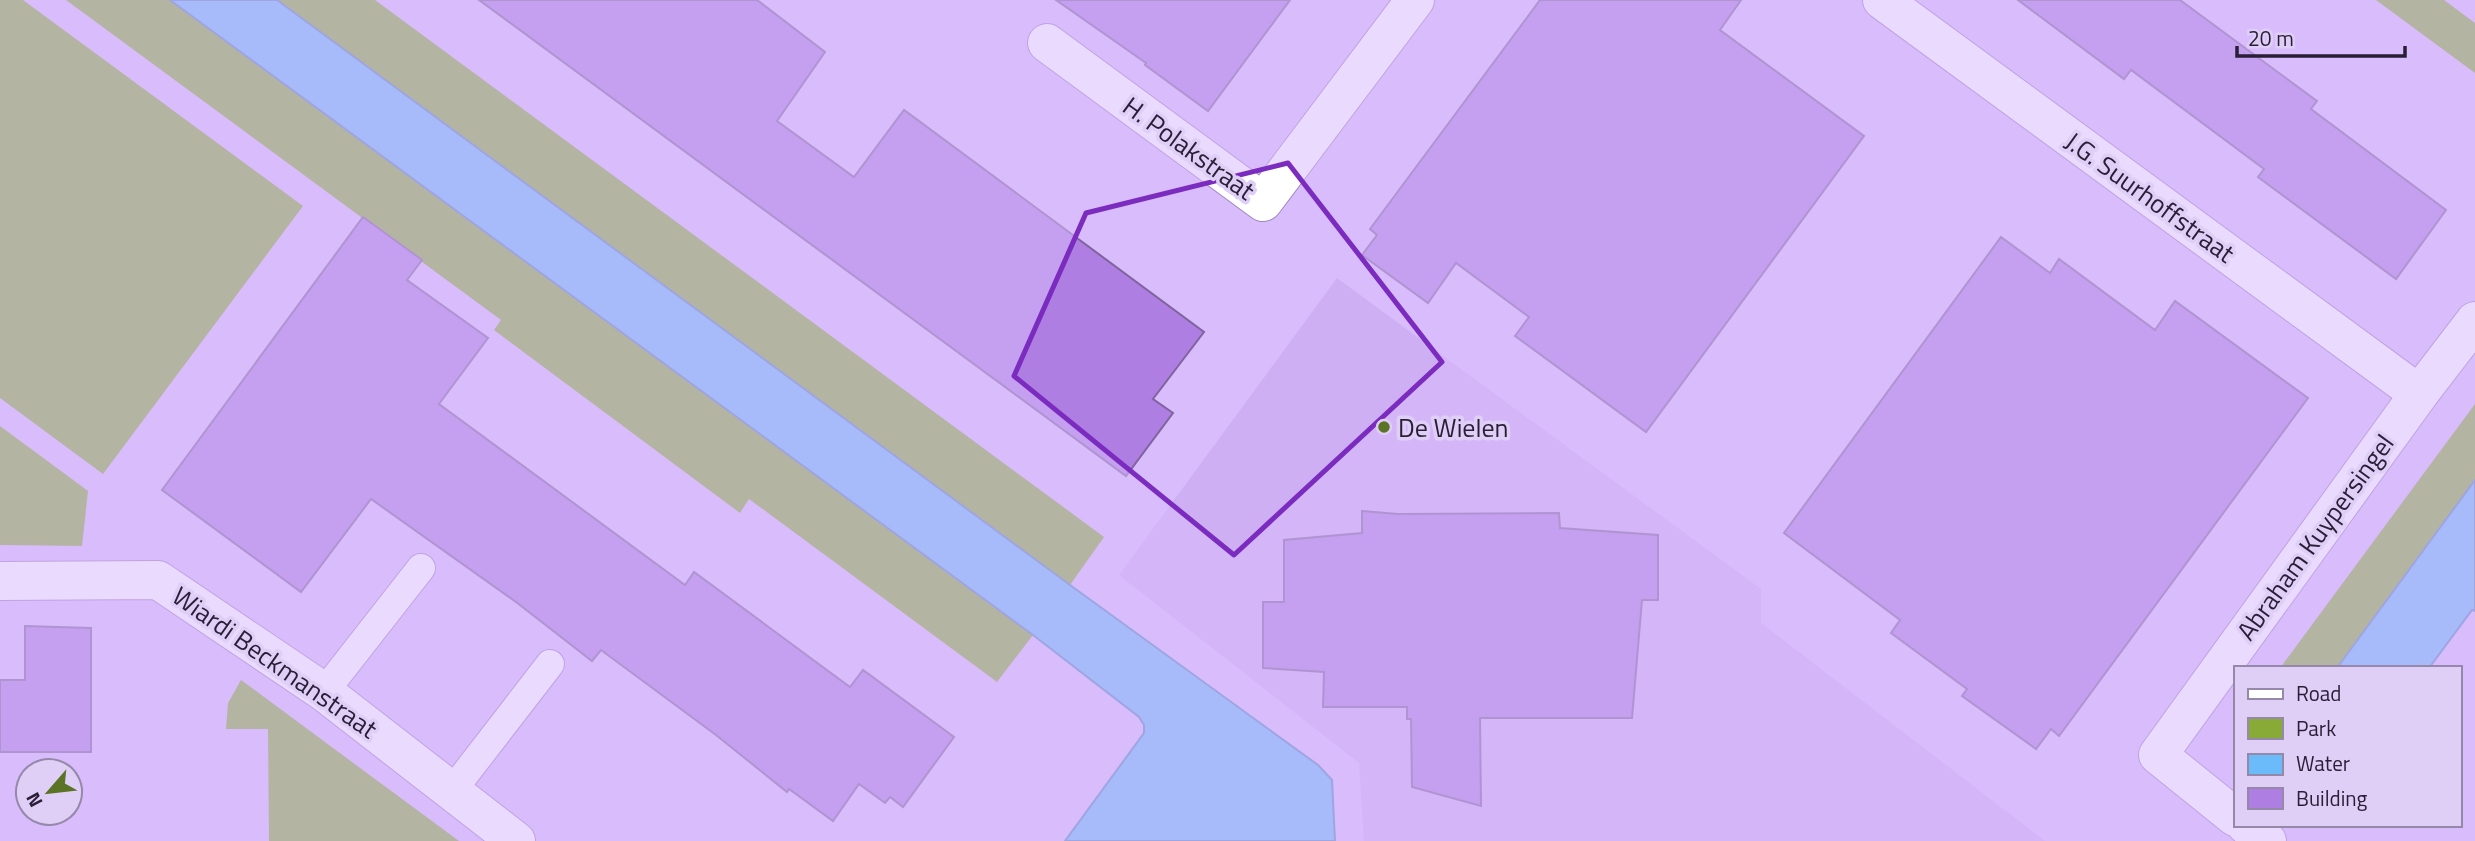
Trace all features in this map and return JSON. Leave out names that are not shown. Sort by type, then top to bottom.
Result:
[{"type":"street","name":"H. Polakstraat","points":[[1047,43],[1263,202],[1415,0]]},
{"type":"street","name":"J.G. Suurhoffstraat","points":[[1882,0],[2419,394]]},
{"type":"street","name":"Abraham Kuypersingel","points":[[2234,816],[2158,755],[2419,394],[2475,321]]},
{"type":"street","name":"Wiardi Beckmanstraat","points":[[0,581],[159,580],[324,692],[516,841]]},
{"type":"street","points":[[2248,827],[2267,841]]},
{"type":"lane","points":[[324,692],[421,569]]},
{"type":"lane","points":[[452,791],[550,664]]},
{"type":"highlighted area","points":[[1288,163],[1442,362],[1234,555],[1014,376],[1086,213]]},
{"type":"shaded area","name":"De Wielen","points":[[1337,278],[1761,589],[1761,623],[2045,841],[1364,841],[1359,763],[1119,575]]},
{"type":"green space","points":[[0,0],[23,0],[303,206],[103,474],[0,398]]},
{"type":"green space","points":[[66,0],[170,0],[1033,635],[997,682],[749,499],[740,513],[494,330],[501,320]]},
{"type":"green space","points":[[277,0],[375,0],[1104,537],[1070,585]]},
{"type":"green space","points":[[2376,0],[2444,0],[2475,23],[2475,73]]},
{"type":"green space","points":[[2475,404],[2475,480],[2338,666],[2281,666]]},
{"type":"green space","points":[[0,426],[88,491],[82,546],[0,545]]},
{"type":"green space","points":[[241,680],[459,841],[269,841],[268,729],[226,729],[228,703]]},
{"type":"water","points":[[170,0],[277,0],[1318,765],[1332,780],[1335,841],[1065,841],[1144,733],[1144,725],[1139,717],[1033,635]]},
{"type":"water","points":[[2475,480],[2475,611],[2472,610],[2430,666],[2338,666]]},
{"type":"building","points":[[479,0],[757,0],[825,52],[777,121],[854,177],[904,110],[1204,332],[1153,399],[1173,413],[1126,476]]},
{"type":"building","points":[[1056,0],[1290,0],[1208,111],[1145,65],[1146,63]]},
{"type":"building","points":[[1540,0],[1741,0],[1720,30],[1864,136],[1646,432],[1515,336],[1529,317],[1456,263],[1428,303],[1362,255],[1377,235],[1370,229]]},
{"type":"building","points":[[2018,0],[2180,0],[2317,101],[2311,109],[2446,210],[2396,279],[2258,177],[2264,169],[2131,70],[2124,79]]},
{"type":"building","points":[[363,217],[422,260],[407,280],[488,338],[439,404],[685,585],[694,572],[850,687],[863,670],[954,737],[903,807],[890,797],[885,803],[859,784],[833,821],[789,789],[787,792],[716,735],[601,650],[592,661],[516,602],[371,499],[301,592],[162,490]]},
{"type":"building","points":[[2001,237],[2050,273],[2059,259],[2155,330],[2175,301],[2308,398],[2059,736],[2051,729],[2036,749],[1962,696],[1967,689],[1891,633],[1900,620],[1784,533]]},
{"type":"building","points":[[1362,511],[1398,514],[1559,513],[1560,528],[1658,535],[1658,600],[1642,600],[1632,718],[1480,718],[1481,806],[1412,787],[1411,719],[1407,719],[1407,707],[1323,707],[1324,672],[1263,668],[1263,602],[1284,602],[1284,540],[1362,533]]},
{"type":"building","points":[[25,626],[91,628],[91,752],[0,752],[0,680],[25,680]]},
{"type":"place","name":"De Wielen","points":[[1384,427]]}]
